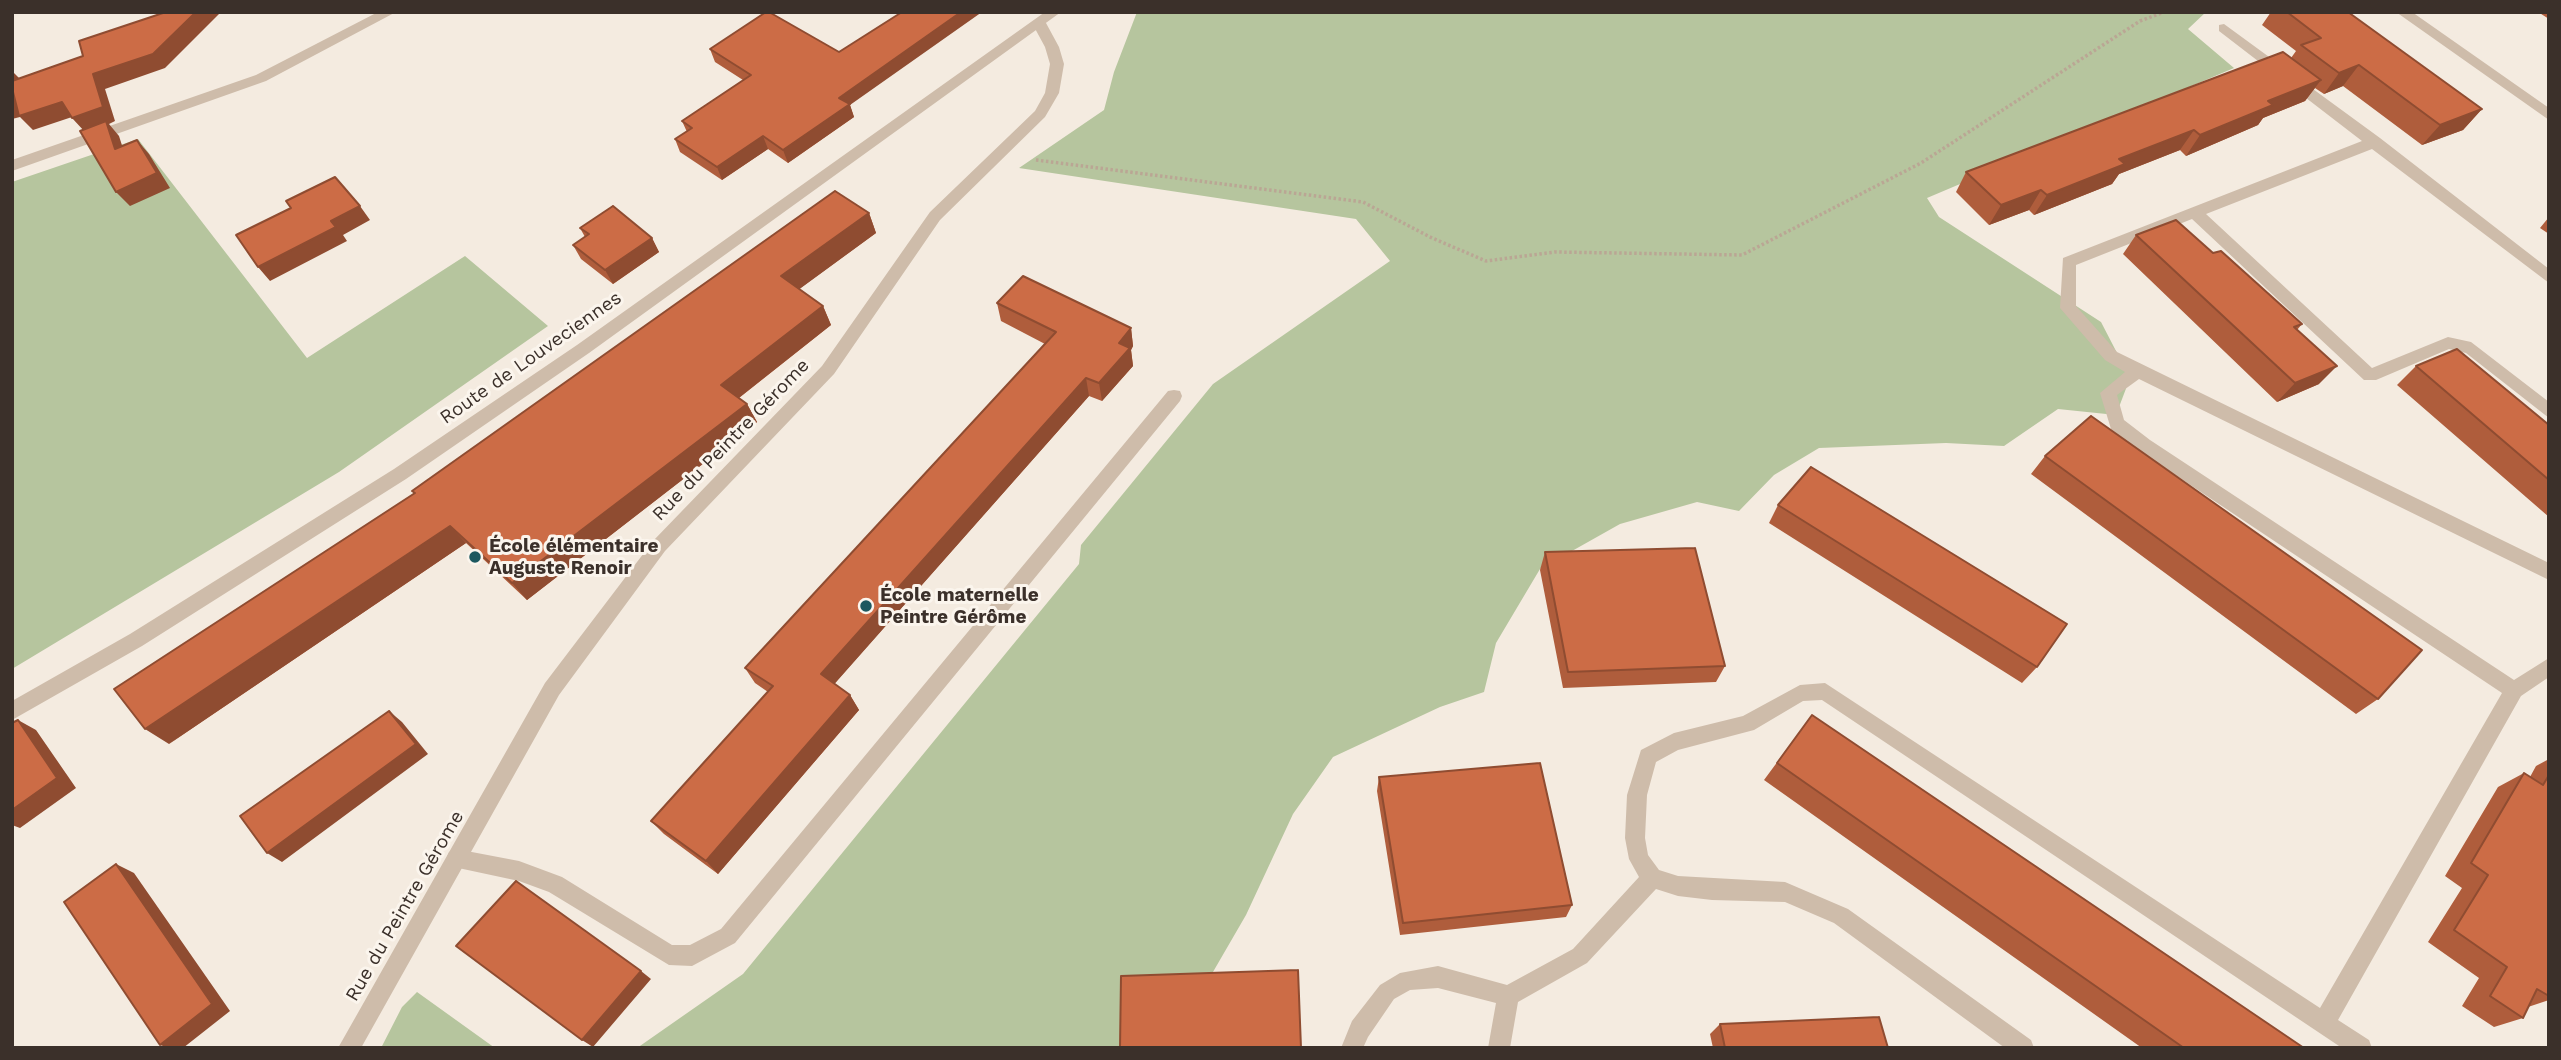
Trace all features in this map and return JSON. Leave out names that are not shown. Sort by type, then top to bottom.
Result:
[{"type":"street","points":[[12,166],[261,78],[389,12]]},
{"type":"street","name":"Route de Louveciennes","points":[[12,711],[136,640],[400,474],[583,349],[1054,12]]},
{"type":"street","points":[[2403,12],[2549,115]]},
{"type":"street","name":"Rue du Peintre Gérome","points":[[349,1048],[552,689],[659,546],[828,370],[935,216],[1040,114],[1052,93],[1057,64],[1052,47],[1039,23]]},
{"type":"street","points":[[2224,28],[2549,277]]},
{"type":"street","points":[[2375,142],[2068,262],[2068,308],[2111,356],[2138,372],[2549,572]]},
{"type":"street","points":[[2194,212],[2370,376],[2448,343],[2471,348],[2549,412]]},
{"type":"street","points":[[2138,372],[2108,393],[2117,424],[2144,445],[2514,690]]},
{"type":"street","points":[[456,859],[519,871],[555,884],[669,955],[692,956],[728,936],[1174,396]]},
{"type":"street","points":[[2324,1023],[2514,690],[2549,666]]},
{"type":"street","points":[[2023,1048],[1841,916],[1785,892],[1712,890],[1678,886],[1652,878],[1639,859],[1635,838],[1637,794],[1648,756],[1674,742],[1747,724],[1800,693],[1825,691],[2361,1048]]},
{"type":"street","points":[[1352,1048],[1360,1029],[1387,992],[1407,980],[1438,977],[1508,996],[1580,956],[1652,878]]},
{"type":"street","points":[[1499,1048],[1508,996]]},
{"type":"path","points":[[998,155],[1363,202],[1432,238],[1486,261],[1555,252],[1742,255],[1921,163],[2140,21],[2164,12]]},
{"type":"green space","points":[[1137,12],[2206,12],[2188,29],[2234,68],[1927,198],[1939,217],[2101,322],[2130,378],[2116,415],[2058,409],[2004,446],[1946,443],[1819,448],[1774,475],[1739,511],[1697,502],[1620,524],[1540,569],[1496,643],[1484,692],[1440,707],[1333,757],[1293,814],[1246,915],[1206,984],[1124,1048],[637,1048],[743,974],[1079,564],[1081,545],[1213,384],[1390,261],[1356,219],[1019,168],[1104,110],[1114,72]]},
{"type":"green space","points":[[138,139],[307,358],[465,256],[548,326],[339,472],[12,669],[12,182]]},
{"type":"green space","points":[[417,992],[495,1048],[381,1048],[402,1007]]},
{"type":"building","points":[[166,12],[196,12],[153,54],[93,74],[103,107],[72,118],[62,102],[19,116],[12,81],[83,56],[79,41]]},
{"type":"building","points":[[766,12],[839,52],[902,12],[961,12],[839,98],[850,104],[783,150],[763,136],[717,167],[675,139],[692,128],[682,121],[751,75],[710,49]]},
{"type":"building","points":[[2287,12],[2348,12],[2482,109],[2440,125],[2359,65],[2339,73],[2301,45],[2321,38]]},
{"type":"building","points":[[2283,52],[2321,80],[2268,101],[2273,105],[2200,135],[2194,130],[2119,159],[2125,164],[2047,195],[2041,190],[2001,205],[1966,172]]},
{"type":"building","points":[[106,121],[115,149],[137,140],[157,173],[116,192],[80,131]]},
{"type":"building","points":[[335,177],[360,206],[331,221],[336,227],[258,267],[236,235],[291,208],[286,201]]},
{"type":"building","points":[[835,191],[869,213],[781,276],[823,306],[721,385],[747,404],[512,583],[450,526],[145,729],[114,689],[415,493],[412,491]]},
{"type":"building","points":[[613,206],[652,238],[605,270],[573,245],[589,234],[580,228]]},
{"type":"building","points":[[2176,220],[2213,253],[2221,251],[2302,324],[2294,327],[2337,366],[2295,383],[2136,235]]},
{"type":"building","points":[[1023,276],[1131,328],[1119,343],[1130,348],[1099,383],[1086,378],[821,674],[850,695],[706,861],[651,821],[773,686],[745,668],[1056,332],[997,303]]},
{"type":"building","points":[[2457,349],[2549,425],[2549,480],[2416,366]]},
{"type":"building","points":[[2091,416],[2422,650],[2378,699],[2045,456]]},
{"type":"building","points":[[1811,467],[2067,624],[2037,667],[1778,505]]},
{"type":"building","points":[[1695,548],[1725,666],[1568,672],[1545,552]]},
{"type":"building","points":[[389,711],[416,744],[267,853],[240,816]]},
{"type":"building","points":[[1812,715],[2304,1048],[2184,1048],[1777,763]]},
{"type":"building","points":[[18,720],[57,778],[12,810],[12,723]]},
{"type":"building","points":[[1540,763],[1572,905],[1403,923],[1379,777]]},
{"type":"building","points":[[2524,773],[2543,785],[2549,775],[2549,996],[2537,989],[2523,1018],[2490,996],[2507,967],[2454,930],[2488,875],[2471,863]]},
{"type":"building","points":[[116,864],[212,1004],[160,1045],[64,902]]},
{"type":"building","points":[[516,881],[641,971],[582,1040],[456,946]]},
{"type":"building","points":[[1298,970],[1301,1048],[1120,1048],[1121,976]]},
{"type":"building","points":[[1879,1017],[1888,1048],[1725,1048],[1720,1024]]},
{"type":"place","name":"École élémentaire Auguste Renoir","points":[[475,557]]},
{"type":"place","name":"École maternelle Peintre Gérôme","points":[[866,606]]}]
